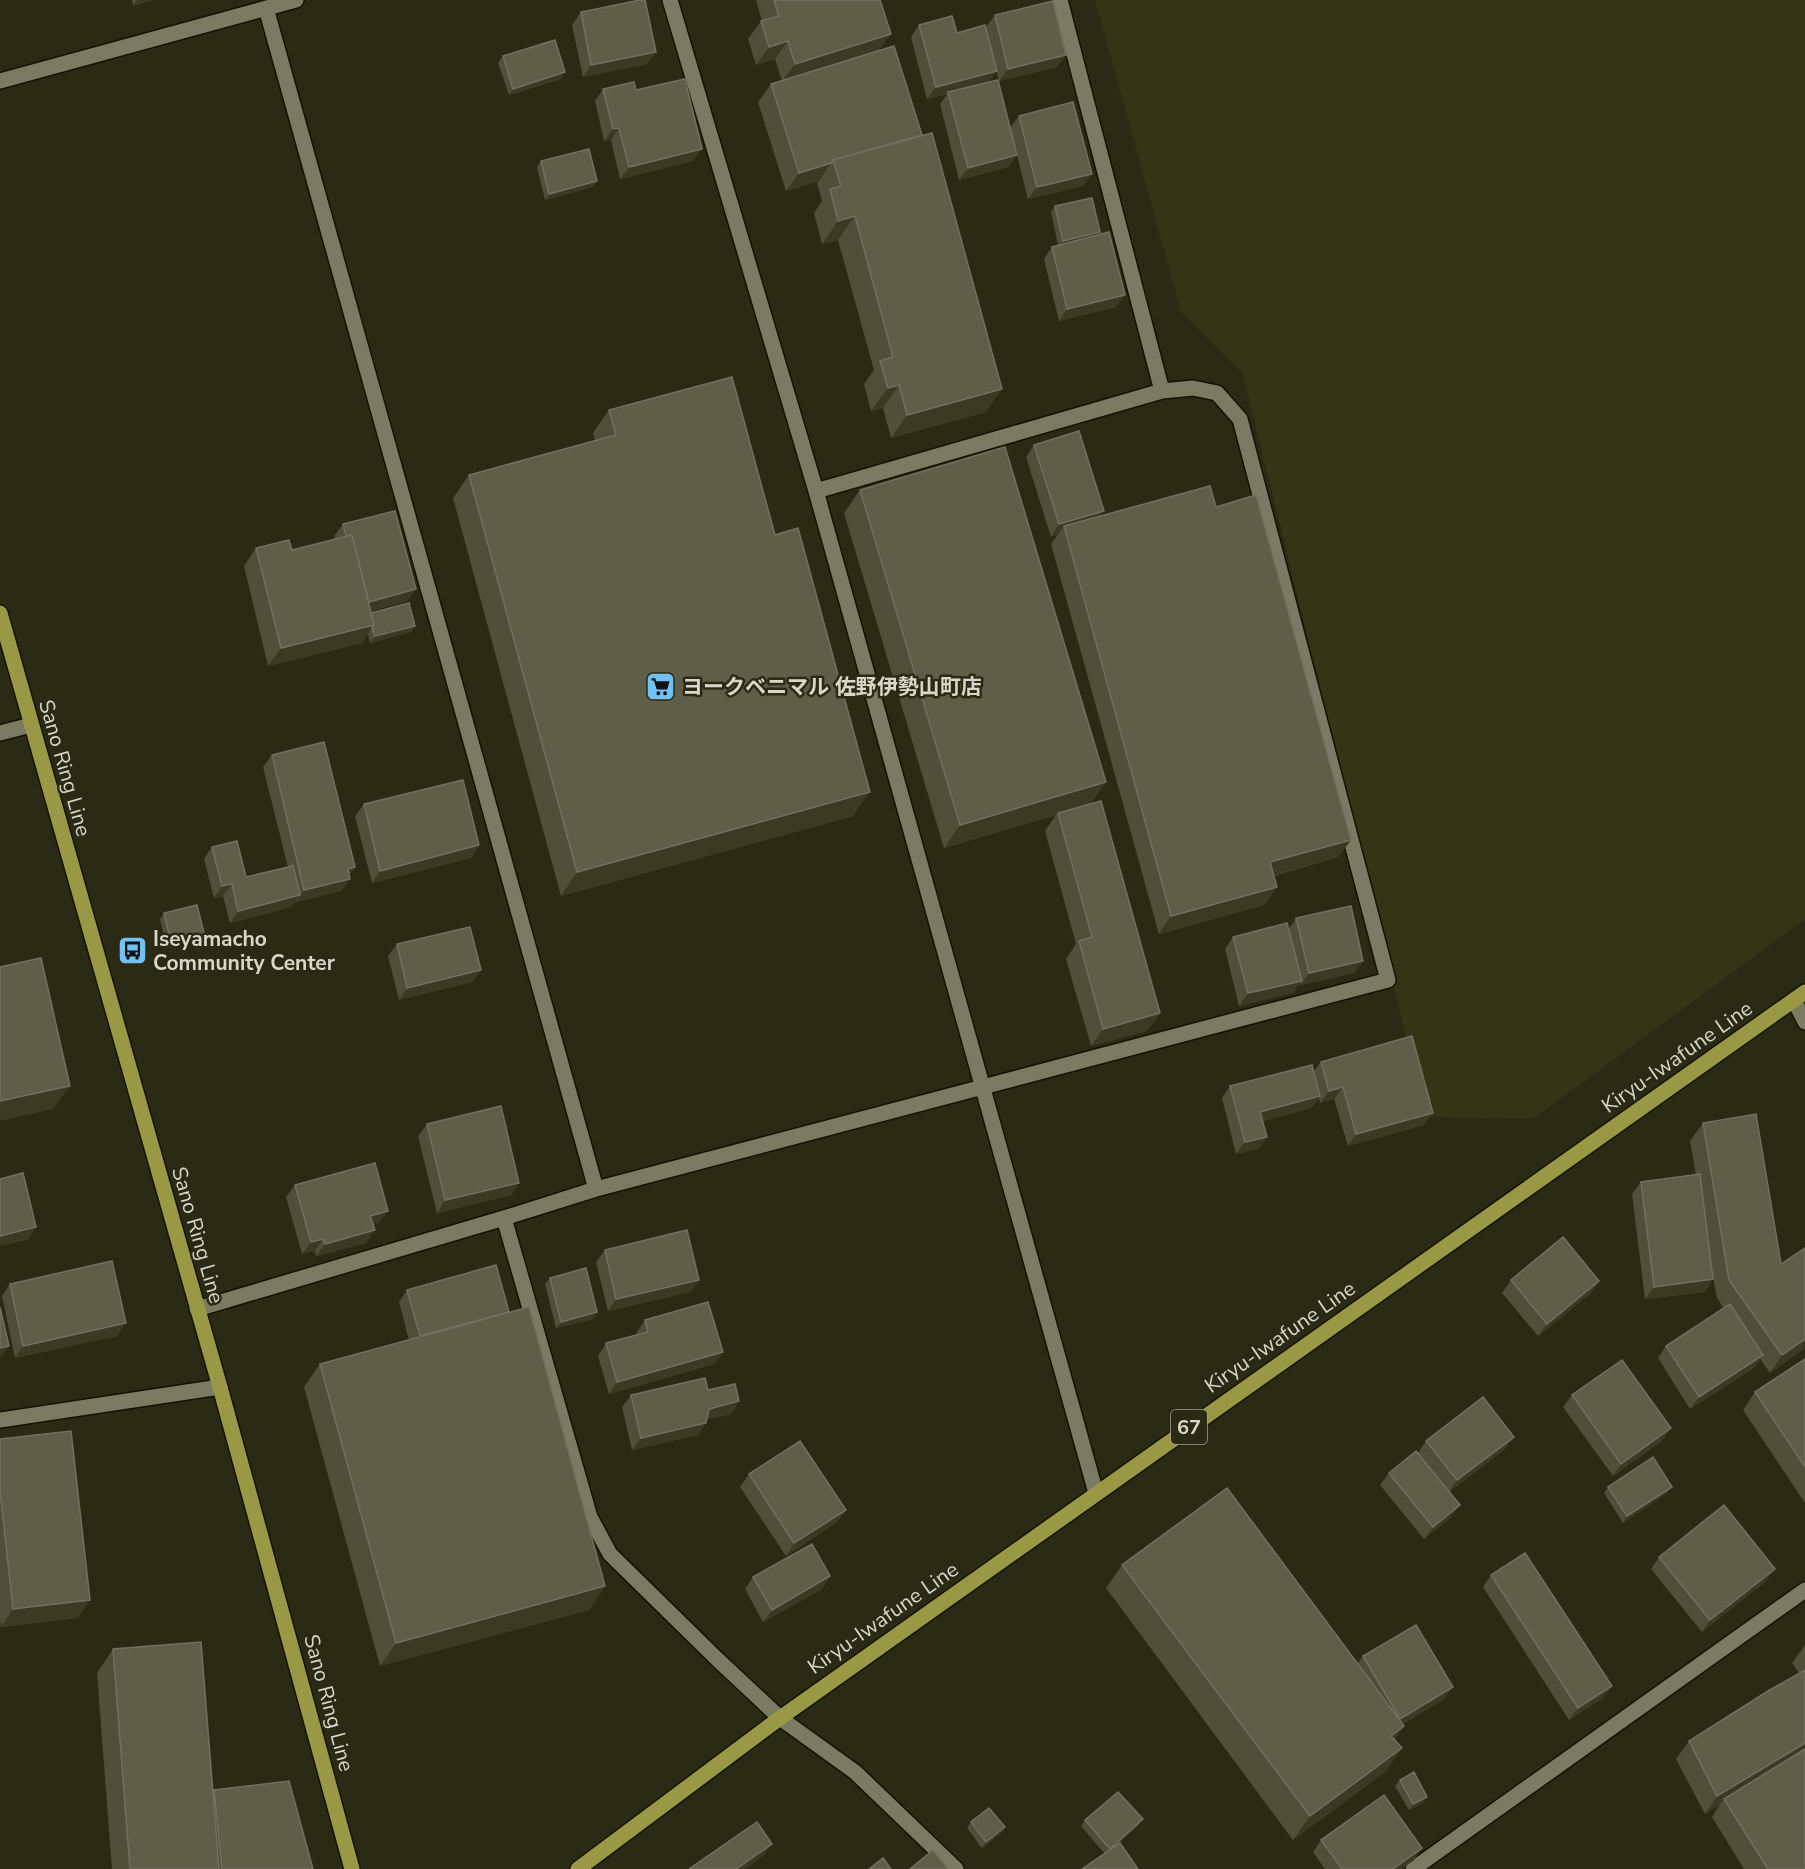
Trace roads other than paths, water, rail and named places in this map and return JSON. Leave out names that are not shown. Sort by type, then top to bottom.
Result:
[{"type":"main road","name":"Sano Ring Line","points":[[0,613],[220,1387],[352,1869]]},
{"type":"main road","name":"Kiryu-Iwafune Line","points":[[579,1869],[780,1718],[1800,996]]},
{"type":"street","points":[[0,81],[296,0]]},
{"type":"street","points":[[670,0],[816,491],[1096,1493]]},
{"type":"street","points":[[1060,0],[1162,391]]},
{"type":"street","points":[[266,8],[596,1189]]},
{"type":"street","points":[[197,1309],[596,1189],[1388,980],[1240,419],[1216,393],[1194,388],[1162,391],[816,491]]},
{"type":"street","points":[[0,734],[31,725]]},
{"type":"street","points":[[1800,996],[1805,1022]]},
{"type":"street","points":[[504,1218],[590,1517],[610,1554],[780,1718],[855,1772],[957,1869]]},
{"type":"street","points":[[0,1420],[220,1387]]},
{"type":"street","points":[[1413,1869],[1805,1590]]},
{"type":"place","name":"ヨークベニマル 佐野伊勢山町店","points":[[661,687]]},
{"type":"place","name":"Iseyamacho Community Center","points":[[132,951]]}]
